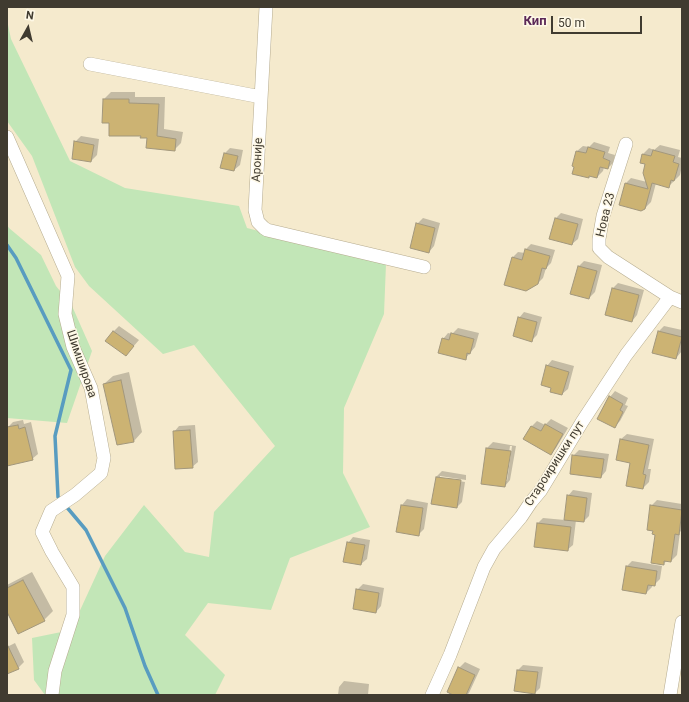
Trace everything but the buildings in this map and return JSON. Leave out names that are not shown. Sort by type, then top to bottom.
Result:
[{"type":"street","name":"Ароније","points":[[266,7],[255,210],[261,225],[267,230],[424,267]]},
{"type":"street","points":[[90,64],[261,97]]},
{"type":"street","name":"Шимширова","points":[[7,137],[68,276],[64,314],[73,347],[91,388],[104,458],[101,473],[75,495],[51,511],[42,532],[52,552],[74,587],[73,615],[55,671],[52,695]]},
{"type":"street","name":"Нова 23","points":[[626,144],[603,216],[599,248],[608,257],[676,300]]},
{"type":"street","name":"Староиришки пут","points":[[432,695],[450,655],[484,567],[494,549],[541,490],[582,422],[626,355],[676,300]]},
{"type":"street","points":[[670,695],[682,622]]},
{"type":"green space","points":[[7,20],[11,39],[70,161],[125,188],[239,206],[247,228],[386,264],[384,314],[344,408],[343,473],[370,527],[290,558],[271,610],[208,603],[185,635],[225,675],[215,695],[45,695],[34,680],[32,638],[71,630],[105,556],[144,505],[185,552],[209,557],[214,512],[275,446],[194,345],[163,354],[89,286],[75,267],[32,156],[7,121]]},
{"type":"green space","points":[[7,225],[41,255],[56,286],[72,306],[92,351],[67,423],[7,418]]},
{"type":"waterway","points":[[7,245],[16,258],[71,370],[55,436],[58,497],[61,501]]},
{"type":"waterway","points":[[65,505],[86,530],[125,608],[145,666],[158,695]]},
{"type":"district","name":"Кип","points":[[535,22]]}]
